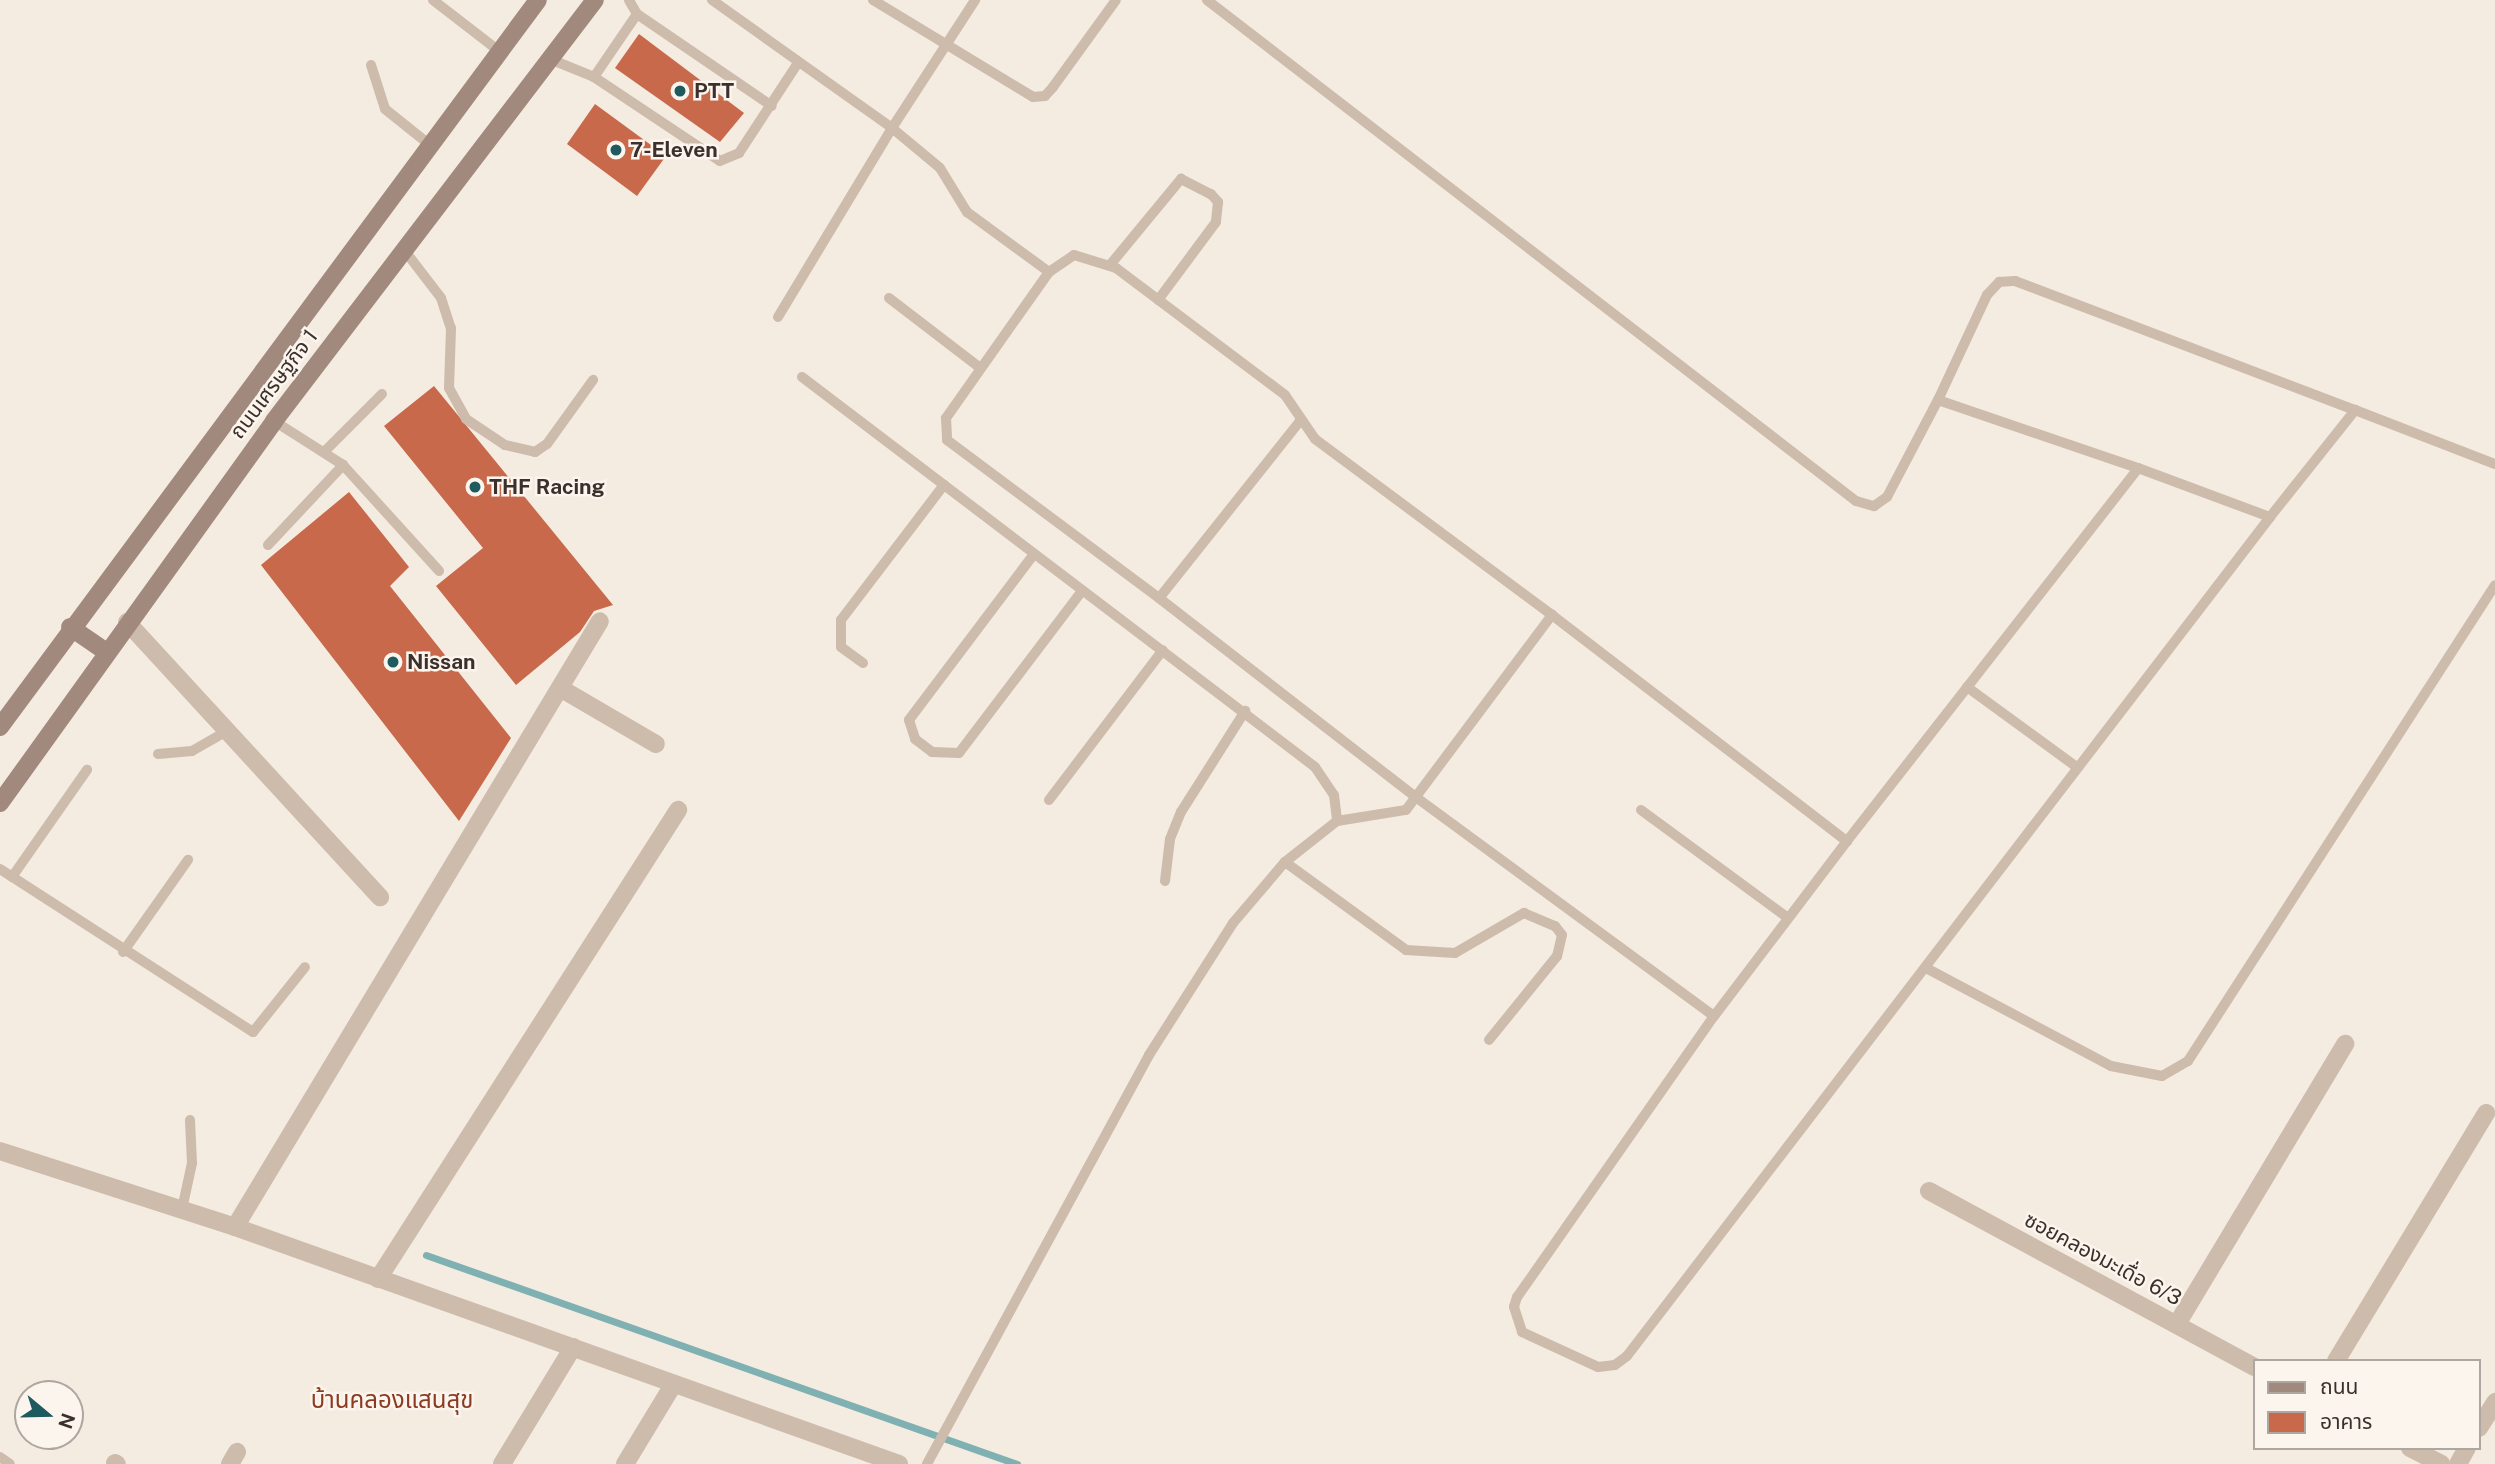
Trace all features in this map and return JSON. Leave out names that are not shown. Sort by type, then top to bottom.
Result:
[{"type":"main road","name":"ถนนเศรษฐกิจ 1","points":[[0,727],[70,627],[538,0]]},
{"type":"main road","name":"ถนนเศรษฐกิจ 1","points":[[0,803],[105,651],[274,421],[595,0]]},
{"type":"main road","points":[[70,627],[105,651]]},
{"type":"street","points":[[235,1227],[600,621]]},
{"type":"street","points":[[127,622],[380,897]]},
{"type":"street","points":[[560,688],[656,744]]},
{"type":"street","points":[[377,1279],[678,810]]},
{"type":"street","points":[[2177,1324],[2345,1044]]},
{"type":"street","points":[[2337,1359],[2486,1113]]},
{"type":"street","points":[[0,1150],[235,1227],[899,1464]]},
{"type":"street","name":"ซอยคลองมะเดื่อ 6/3","points":[[1929,1191],[2254,1366]]},
{"type":"street","points":[[502,1464],[572,1347]]},
{"type":"street","points":[[625,1464],[673,1385]]},
{"type":"street","points":[[2481,1425],[2495,1402]]},
{"type":"street","points":[[2414,1450],[2441,1464]]},
{"type":"lane","points":[[433,0],[499,51]]},
{"type":"lane","points":[[629,0],[637,14],[772,106]]},
{"type":"lane","points":[[712,0],[892,128],[940,168],[967,212],[1049,272]]},
{"type":"lane","points":[[873,0],[1022,94],[1045,96],[1116,0]]},
{"type":"lane","points":[[778,317],[892,128],[975,0]]},
{"type":"lane","points":[[1207,0],[1856,501],[1874,506],[1887,497],[1938,400],[1987,295],[1998,282],[2015,281],[2495,464]]},
{"type":"lane","points":[[594,76],[637,14]]},
{"type":"lane","points":[[550,59],[594,76],[720,162],[739,153],[798,63]]},
{"type":"lane","points":[[371,65],[385,109],[430,145]]},
{"type":"lane","points":[[1110,265],[1181,179],[1211,194],[1218,202],[1216,222],[1158,300]]},
{"type":"lane","points":[[405,251],[440,298],[451,328],[449,388],[466,419],[505,445],[535,452],[547,444],[593,380]]},
{"type":"lane","points":[[1714,1016],[1417,798],[1159,598],[947,440],[946,418],[979,367],[1049,272],[1074,256],[1110,265],[1285,395],[1300,421],[1847,841]]},
{"type":"lane","points":[[889,298],[979,367]]},
{"type":"lane","points":[[802,377],[1082,591],[1245,710],[1328,780],[1337,821]]},
{"type":"lane","points":[[324,452],[382,394]]},
{"type":"lane","points":[[1938,400],[2138,468],[2270,517]]},
{"type":"lane","points":[[2138,468],[1714,1016],[1517,1297],[1516,1323],[1532,1339],[1598,1367],[1615,1365],[1626,1356],[2270,517],[2355,411]]},
{"type":"lane","points":[[274,421],[343,465],[439,571]]},
{"type":"lane","points":[[1159,598],[1300,421]]},
{"type":"lane","points":[[268,545],[343,465]]},
{"type":"lane","points":[[863,663],[841,647],[841,620],[944,485]]},
{"type":"lane","points":[[1034,554],[909,720],[915,739],[932,752],[958,753],[1082,591]]},
{"type":"lane","points":[[1926,968],[2110,1066],[2162,1076],[2189,1061],[2495,585]]},
{"type":"lane","points":[[928,1464],[1165,1027],[1233,923],[1284,862],[1337,821],[1400,815],[1417,798],[1552,615]]},
{"type":"lane","points":[[1049,800],[1163,650]]},
{"type":"lane","points":[[1967,687],[2078,768]]},
{"type":"lane","points":[[1165,881],[1170,839],[1181,812],[1245,710]]},
{"type":"lane","points":[[158,754],[201,748],[227,731]]},
{"type":"lane","points":[[12,877],[87,770]]},
{"type":"lane","points":[[1641,810],[1788,918]]},
{"type":"lane","points":[[123,952],[188,860]]},
{"type":"lane","points":[[1284,862],[1406,950],[1455,953],[1524,914],[1555,926],[1562,935],[1556,956],[1489,1040]]},
{"type":"lane","points":[[0,869],[123,952],[253,1032],[305,967]]},
{"type":"lane","points":[[182,1209],[192,1163],[190,1120]]},
{"type":"lane","points":[[0,1457],[10,1464]]},
{"type":"building","name":"PTT","points":[[639,34],[744,113],[720,142],[615,68]]},
{"type":"building","name":"7-Eleven","points":[[595,104],[666,156],[637,196],[567,144]]},
{"type":"building","name":"THF Racing","points":[[434,386],[613,605],[594,611],[580,632],[516,685],[436,586],[483,548],[384,426]]},
{"type":"building","name":"Nissan","points":[[349,492],[409,567],[390,586],[511,738],[459,821],[261,565]]},
{"type":"waterway","points":[[426,1255],[1017,1464]]},
{"type":"place","name":"PTT","points":[[680,91]]},
{"type":"place","name":"7-Eleven","points":[[616,150]]},
{"type":"place","name":"THF Racing","points":[[475,487]]},
{"type":"place","name":"Nissan","points":[[393,662]]},
{"type":"district","name":"บ้านคลองแสนสุข","points":[[392,1400]]}]
